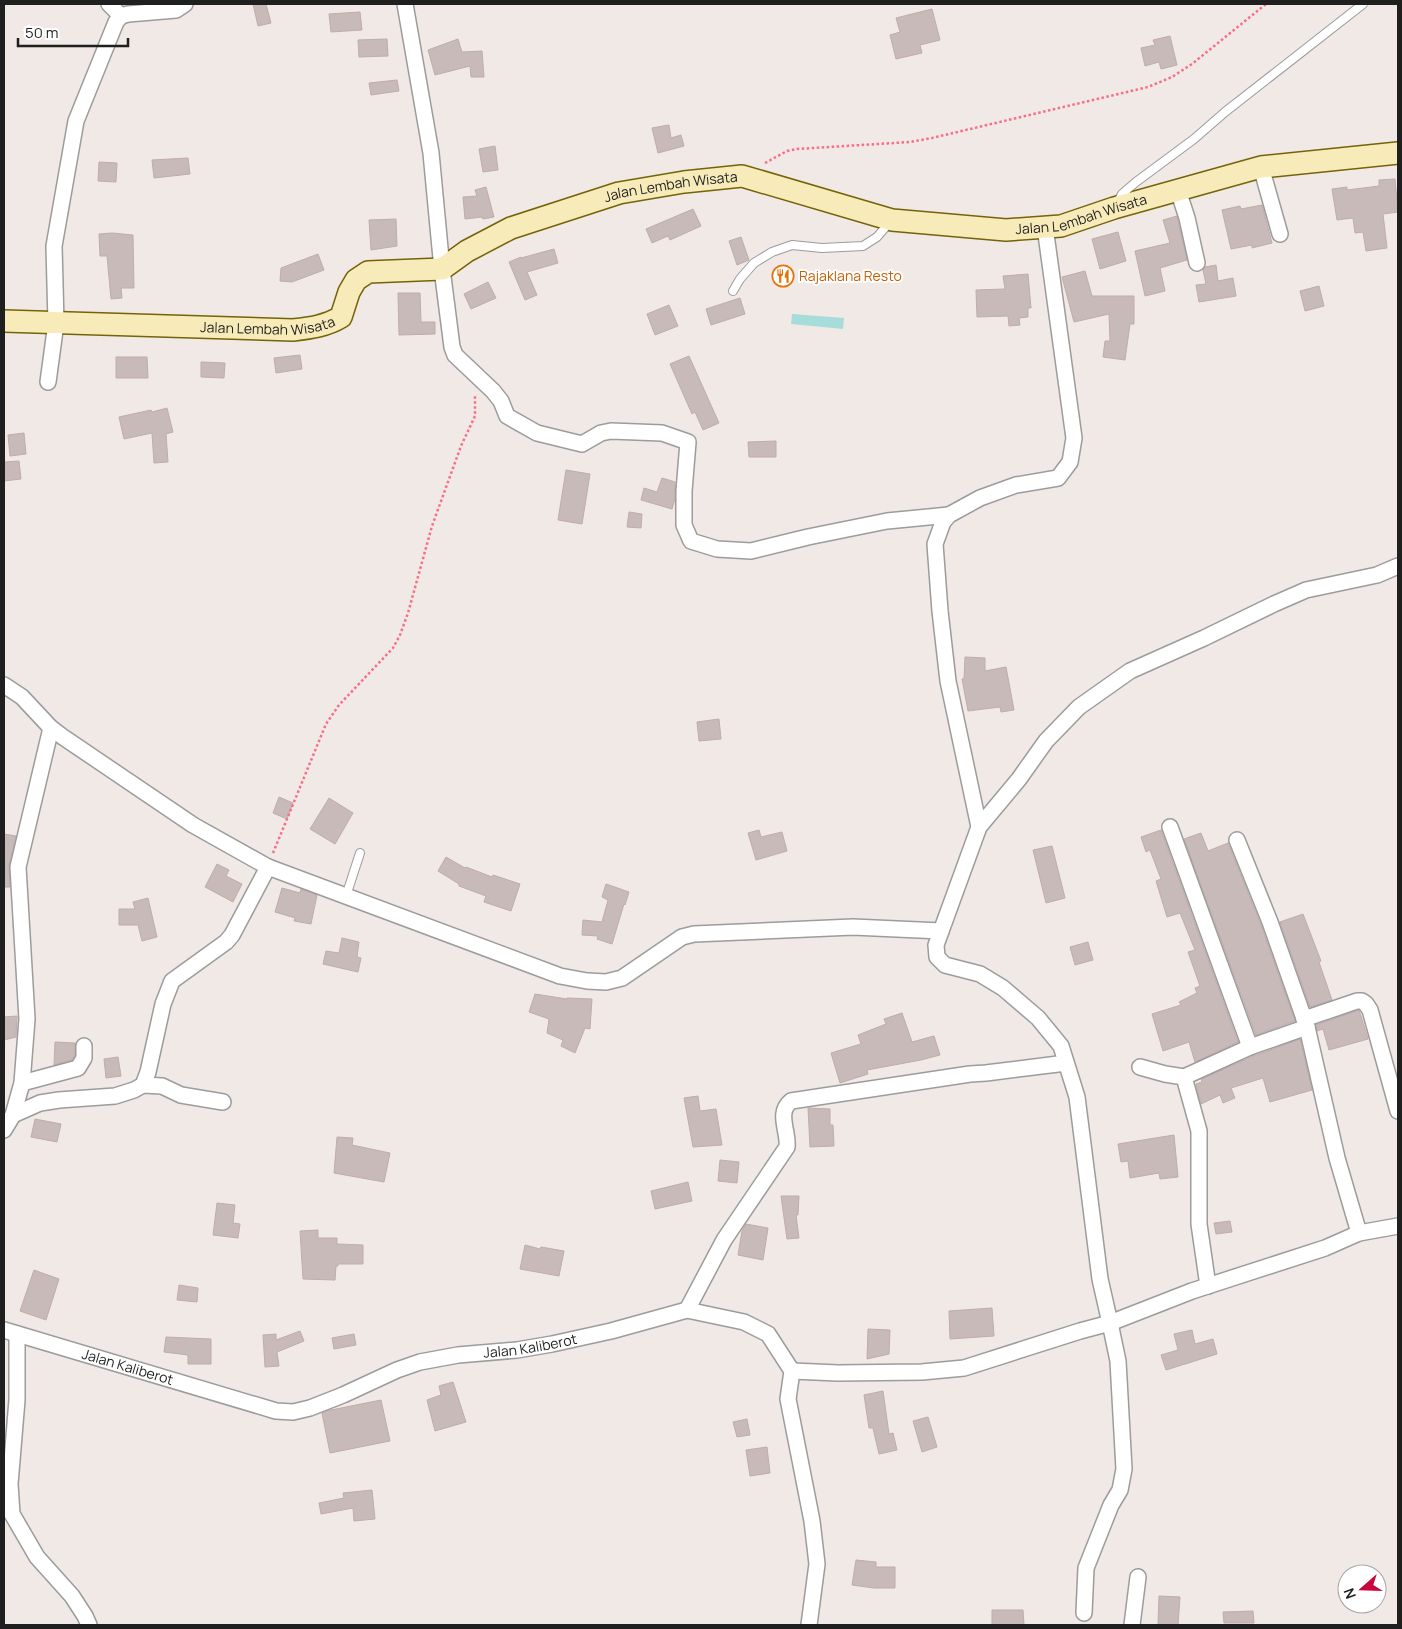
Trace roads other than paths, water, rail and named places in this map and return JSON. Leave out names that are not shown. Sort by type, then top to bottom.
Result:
[{"type":"street","points":[[109,4],[121,16]]},
{"type":"street","points":[[48,382],[56,323],[54,246],[76,120],[116,22],[121,16],[176,10],[185,4]]},
{"type":"street","points":[[405,4],[431,153],[442,269],[452,347],[455,355],[492,391],[500,401],[507,416],[537,433],[582,444],[601,433],[611,431],[662,433],[688,442],[684,491],[684,525],[691,541],[717,550],[751,551],[887,521],[949,514],[980,498],[1016,485],[1058,478],[1070,462],[1074,438],[1045,227]]},
{"type":"street","name":"Jalan Lembah Wisata","points":[[4,321],[293,330],[318,327],[330,324],[341,317],[349,292],[356,280],[368,272],[442,269],[467,251],[511,228],[619,193],[684,182],[742,176],[892,220],[990,229],[1045,227],[1061,226],[1114,208],[1261,167],[1398,153]]},
{"type":"street","points":[[1261,167],[1280,234]]},
{"type":"street","points":[[1178,190],[1187,218],[1197,263]]},
{"type":"street","points":[[949,514],[943,522],[935,544],[940,611],[948,681],[978,827]]},
{"type":"street","points":[[1084,1613],[1086,1568],[1120,1490],[1124,1468],[1118,1361],[1100,1279],[1077,1097],[1061,1046],[1038,1018],[1003,988],[980,974],[945,965],[937,957],[936,945],[978,827],[1019,779],[1046,741],[1079,707],[1130,671],[1306,590],[1377,575],[1398,566]]},
{"type":"street","points":[[4,685],[22,697],[51,728],[193,825],[268,867],[560,976],[586,982],[606,982],[622,978],[682,937],[694,934],[853,927],[941,931]]},
{"type":"street","points":[[4,1130],[13,1115],[22,1083],[27,1020],[18,867],[51,728]]},
{"type":"street","points":[[1170,827],[1250,1047]]},
{"type":"street","points":[[1236,840],[1270,922],[1306,1023],[1338,1158],[1358,1232]]},
{"type":"street","points":[[144,1084],[163,1004],[172,981],[221,946],[232,934],[268,867]]},
{"type":"street","points":[[1140,1067],[1184,1077],[1362,1000],[1370,1010],[1398,1111]]},
{"type":"street","points":[[22,1083],[78,1068],[84,1058],[84,1046]]},
{"type":"street","points":[[687,1310],[724,1240],[786,1147],[788,1138],[783,1112],[785,1105],[791,1101],[970,1074],[1066,1063]]},
{"type":"street","points":[[1184,1077],[1199,1131],[1199,1224],[1208,1286]]},
{"type":"street","points":[[13,1115],[40,1103],[115,1096],[134,1090],[144,1084],[162,1086],[181,1095],[223,1102]]},
{"type":"street","points":[[809,1625],[816,1564],[812,1521],[788,1399],[792,1371],[838,1373],[922,1372],[964,1368],[1110,1323],[1208,1286],[1325,1248],[1358,1232],[1398,1226]]},
{"type":"street","name":"Jalan Kaliberot","points":[[10,1332],[276,1411],[293,1412],[310,1408],[396,1370],[420,1362],[458,1355],[517,1350],[552,1344],[611,1331],[687,1310],[744,1322],[768,1334],[792,1371]]},
{"type":"street","points":[[10,1332],[16,1400],[10,1484],[12,1514],[10,1523],[72,1596],[89,1625]]},
{"type":"street","points":[[1132,1625],[1138,1578]]},
{"type":"lane","points":[[1114,208],[1122,194],[1136,182],[1194,139],[1225,112],[1363,4]]},
{"type":"lane","points":[[733,291],[740,279],[754,263],[772,252],[792,245],[822,248],[863,246],[877,237],[892,220]]},
{"type":"lane","points":[[346,896],[360,853]]},
{"type":"water","points":[[792,314],[844,318],[843,329],[791,324]]},
{"type":"place","name":"Rajaklana Resto","points":[[783,276]]}]
